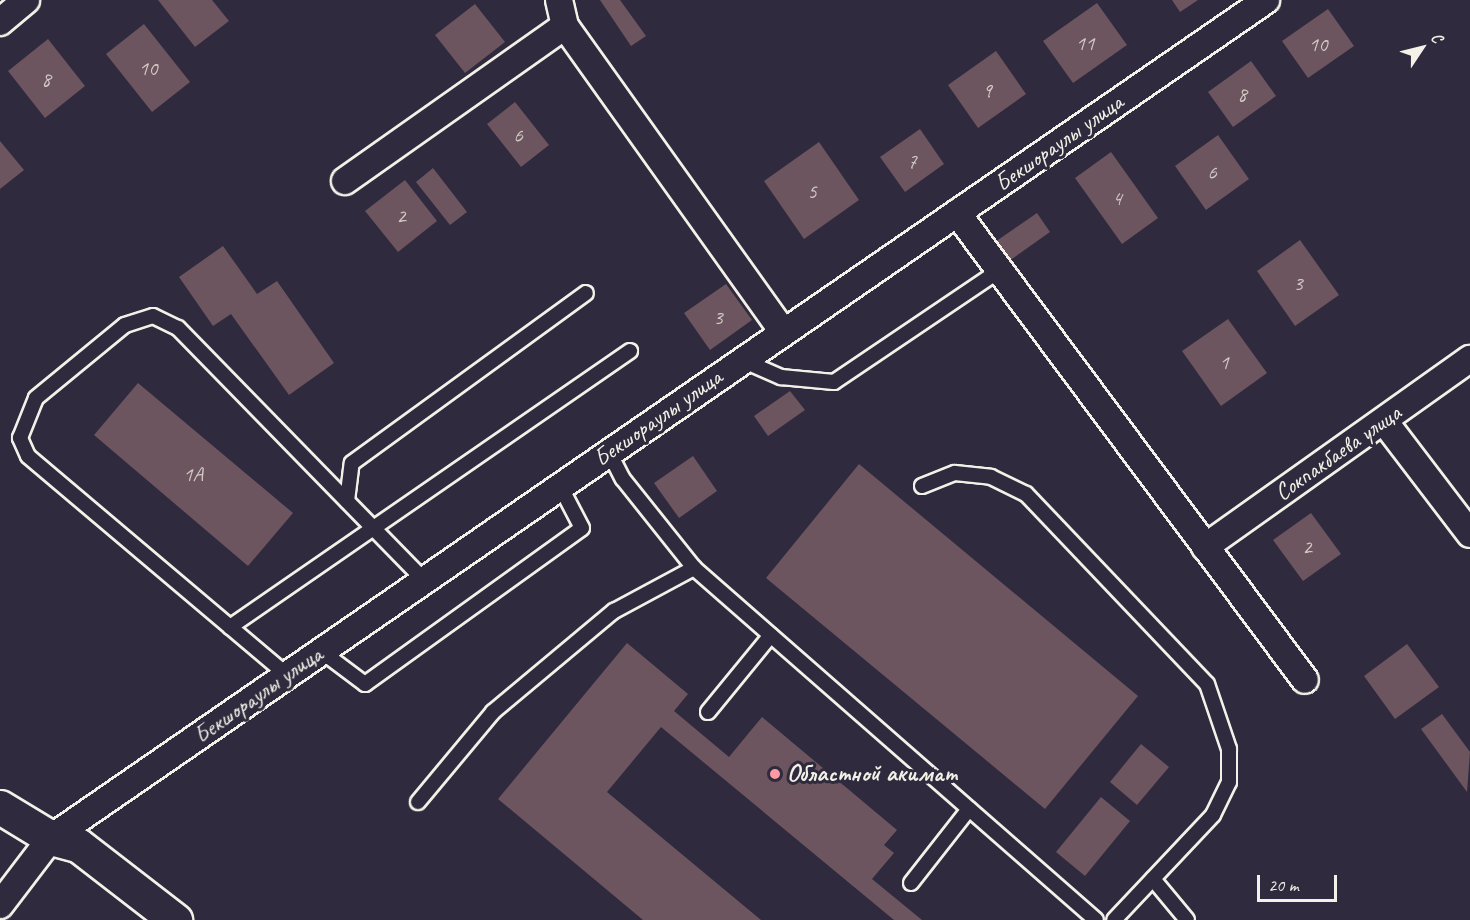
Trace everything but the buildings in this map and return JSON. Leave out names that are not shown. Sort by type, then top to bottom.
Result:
[{"type":"main road","points":[[0,807],[51,838],[78,845],[175,920]]},
{"type":"street","points":[[0,22],[26,0]]},
{"type":"street","points":[[559,0],[565,26],[783,332]]},
{"type":"street","name":"Бекшораулы улица","points":[[0,905],[51,838],[1266,0]]},
{"type":"street","points":[[345,181],[565,26]]},
{"type":"street","points":[[957,213],[1305,680]]},
{"type":"street","name":"Сокпакбаева улица","points":[[1205,546],[1470,359]]},
{"type":"street","points":[[1384,421],[1470,534]]},
{"type":"lane","points":[[742,360],[781,377],[834,382],[1000,270]]},
{"type":"lane","points":[[347,501],[352,463],[586,293]]},
{"type":"lane","points":[[286,675],[28,456],[20,438],[36,398],[125,325],[153,316],[178,328],[424,580]]},
{"type":"lane","points":[[230,627],[630,351]]},
{"type":"lane","points":[[609,452],[624,479],[694,568],[1096,920]]},
{"type":"lane","points":[[922,486],[956,473],[991,477],[1026,494],[1207,684],[1230,749],[1229,782],[1213,815],[1114,920]]},
{"type":"lane","points":[[321,651],[365,684],[582,528],[560,486]]},
{"type":"lane","points":[[418,802],[494,712],[614,611],[694,568]]},
{"type":"lane","points":[[708,712],[771,635]]},
{"type":"lane","points":[[911,883],[969,809]]},
{"type":"lane","points":[[1153,879],[1184,919]]},
{"type":"place","name":"Областной акимат","points":[[775,774]]}]
